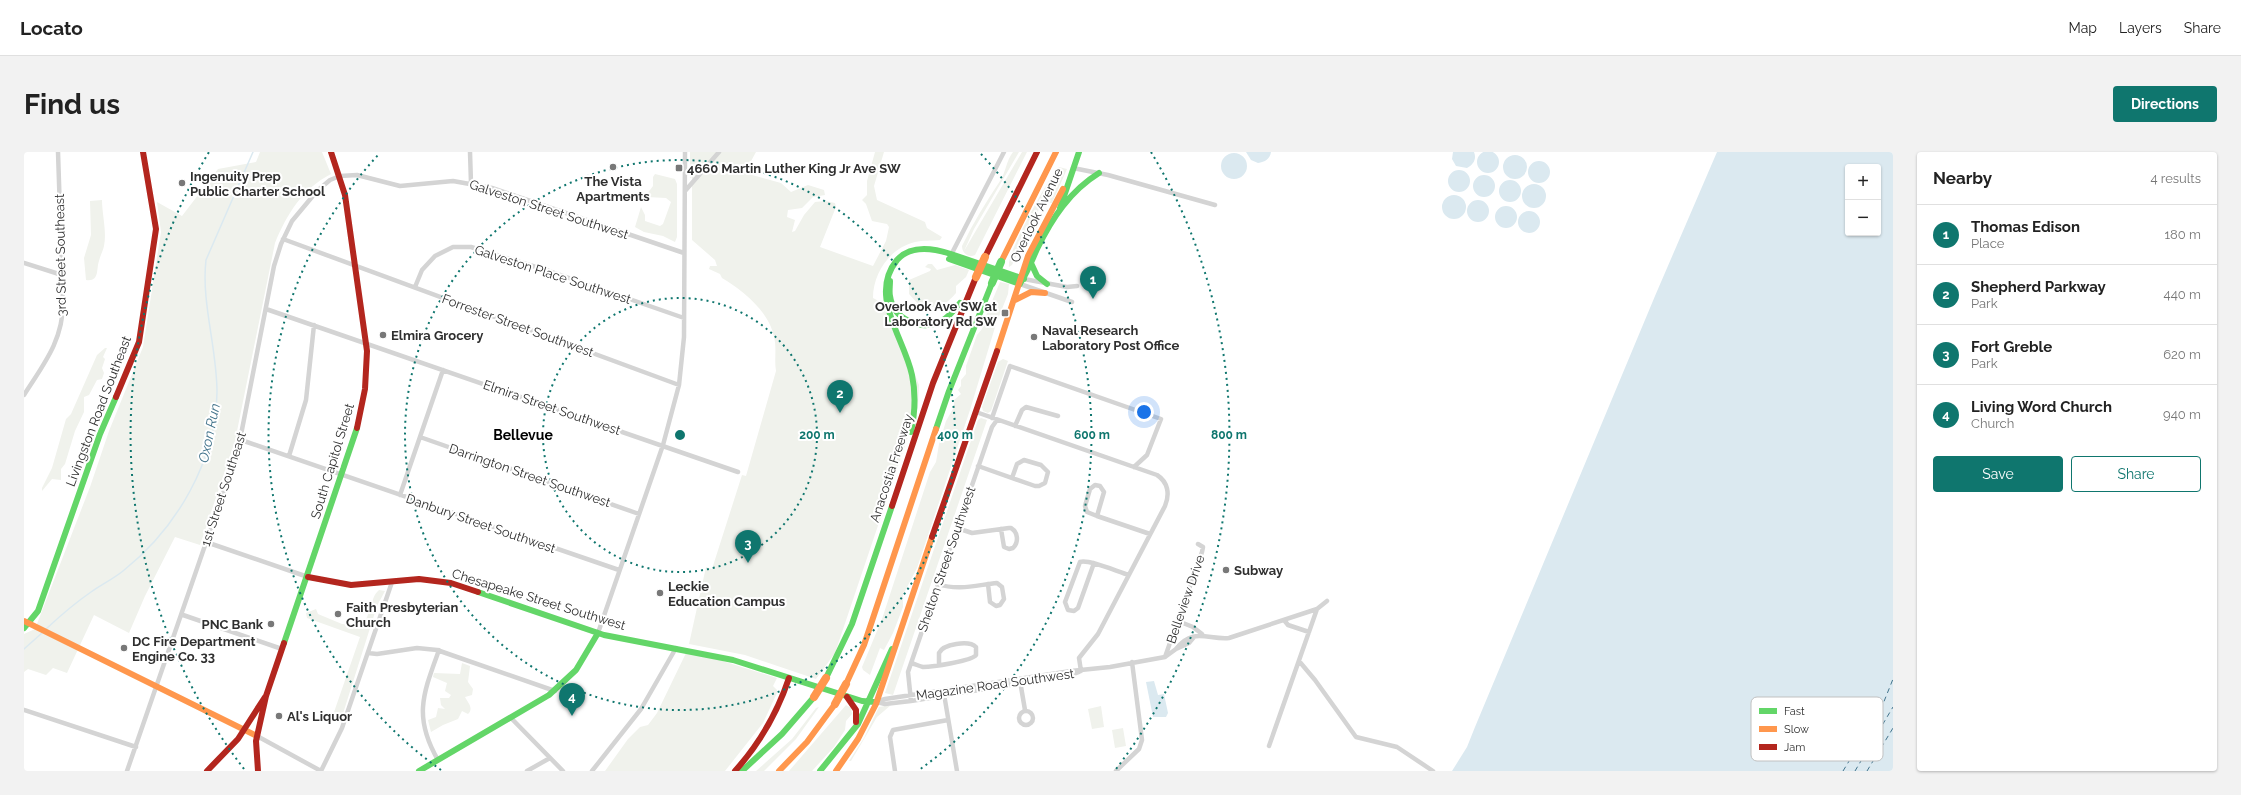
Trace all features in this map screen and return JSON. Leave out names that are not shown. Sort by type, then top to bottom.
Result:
[{"type":"main road","name":"Livingston Road Southeast","points":[[29,624],[38,611],[100,434],[138,342],[156,226],[143,152]]},
{"type":"main road","name":"South Capitol Street","points":[[258,771],[256,749],[257,736],[266,696],[342,475],[363,406],[366,374],[366,343],[356,266],[340,176],[331,152]]},
{"type":"main road","name":"Anacostia Freeway","points":[[741,771],[782,734],[814,697],[826,678],[849,632],[933,383],[974,277],[983,256],[1037,152]]},
{"type":"main road","points":[[779,771],[807,742],[835,704],[866,641],[951,386],[1001,262],[1056,152]]},
{"type":"main road","points":[[1060,208],[1079,152]]},
{"type":"main road","name":"Overlook Avenue","points":[[1021,280],[1030,251],[1055,205],[1069,172],[1073,168]]},
{"type":"main road","points":[[1060,208],[1077,190],[1099,174]]},
{"type":"main road","name":"Overlook Avenue","points":[[1021,280],[1060,208]]},
{"type":"main road","points":[[836,771],[857,741],[900,630],[1021,280],[926,248],[910,251],[894,263],[885,280],[885,298],[908,360],[913,381],[915,402],[911,433],[891,495],[884,527]]},
{"type":"main road","points":[[950,257],[932,254],[919,254],[907,258],[897,267],[890,283],[890,295],[894,307],[903,318],[912,323],[924,326],[942,321],[958,307],[974,277]]},
{"type":"main road","points":[[1031,263],[1037,276],[1047,284]]},
{"type":"main road","points":[[1015,300],[1031,292],[1045,293]]},
{"type":"main road","name":"Chesapeake Street Southwest","points":[[308,576],[351,585],[419,579],[451,583],[598,633],[733,660],[846,696],[872,702]]},
{"type":"main road","points":[[29,624],[58,636],[257,736]]},
{"type":"main road","points":[[419,771],[555,691],[579,666],[598,633]]},
{"type":"main road","points":[[735,771],[756,747],[771,725],[790,678]]},
{"type":"main road","points":[[207,771],[226,752],[266,696]]},
{"type":"main road","points":[[846,696],[856,710],[857,720],[853,731]]},
{"type":"main road","points":[[820,771],[853,731],[872,702]]},
{"type":"street","name":"3rd Street Southeast","points":[[24,395],[48,359],[57,341],[63,314],[58,152]]},
{"type":"street","points":[[470,152],[471,183]]},
{"type":"street","points":[[598,633],[662,445],[680,385],[684,350],[685,152]]},
{"type":"street","points":[[685,191],[719,152]]},
{"type":"street","points":[[950,257],[1004,152]]},
{"type":"street","points":[[1073,168],[1215,205]]},
{"type":"street","name":"Galveston Street Southwest","points":[[340,176],[357,176],[400,186],[447,181],[471,183],[492,188],[684,253]]},
{"type":"street","name":"1st Street Southeast","points":[[127,771],[183,615],[241,440],[274,266],[283,238],[295,216],[312,195],[330,180],[340,176]]},
{"type":"street","name":"Forrester Street Southwest","points":[[283,238],[680,385]]},
{"type":"street","name":"Galveston Place Southwest","points":[[415,287],[422,270],[435,256],[453,247],[471,247],[549,271],[684,318]]},
{"type":"street","points":[[24,263],[62,275]]},
{"type":"street","points":[[1021,280],[1069,287],[1077,286]]},
{"type":"street","points":[[1021,280],[1045,293],[1072,302]]},
{"type":"street","name":"Elmira Street Southwest","points":[[266,309],[738,472]]},
{"type":"street","points":[[289,456],[305,407],[314,326]]},
{"type":"street","points":[[992,418],[1010,366],[1161,419],[1147,455],[1134,467]]},
{"type":"street","points":[[400,495],[444,370]]},
{"type":"street","points":[[1015,426],[1022,410],[1026,407],[1058,416]]},
{"type":"street","points":[[976,412],[1159,476],[1164,481],[1168,491],[1166,503],[1098,634],[1079,658],[1081,671]]},
{"type":"street","name":"Shelton Street Southwest","points":[[910,698],[907,675],[911,662],[978,466],[993,425],[997,420]]},
{"type":"street","name":"Darrington Street Southwest","points":[[420,437],[639,514]]},
{"type":"street","name":"Danbury Street Southwest","points":[[241,440],[619,570]]},
{"type":"street","points":[[978,466],[1012,478],[1039,486],[1045,483],[1048,472],[1043,466],[1024,460],[1017,464],[1012,478]]},
{"type":"street","points":[[1097,516],[1104,492],[1102,488],[1095,485],[1092,487],[1085,506],[1087,512],[1097,516],[1150,534]]},
{"type":"street","points":[[957,528],[971,533],[1001,529],[1011,528],[1016,533],[1017,542],[1013,548],[1009,549],[1004,547],[1001,529]]},
{"type":"street","points":[[206,542],[308,576]]},
{"type":"street","name":"Belleview Drive","points":[[1165,657],[1202,552],[1203,547],[1198,544]]},
{"type":"street","points":[[1094,564],[1078,608],[1074,611],[1068,610],[1065,602],[1079,563],[1084,561],[1094,564],[1129,576]]},
{"type":"street","points":[[257,736],[321,771],[342,728],[392,582]]},
{"type":"street","points":[[938,584],[953,589],[988,584],[998,583],[1002,587],[1004,599],[1000,605],[996,606],[990,602],[988,584]]},
{"type":"street","points":[[1178,621],[1193,627],[1202,634],[1222,639],[1317,609],[1327,601]]},
{"type":"street","points":[[1269,746],[1317,609]]},
{"type":"street","points":[[183,615],[282,649]]},
{"type":"street","points":[[1284,620],[1288,625],[1309,632]]},
{"type":"street","points":[[1165,657],[1176,649],[1182,641],[1202,634]]},
{"type":"street","points":[[911,662],[922,666],[939,664],[974,658],[977,653],[976,647],[968,643],[943,648],[939,653],[939,664]]},
{"type":"street","points":[[368,653],[377,654],[417,648],[439,650],[555,691]]},
{"type":"street","points":[[592,771],[641,709],[676,648]]},
{"type":"street","points":[[438,760],[426,736],[422,711],[424,691],[439,650]]},
{"type":"street","name":"Magazine Road Southwest","points":[[872,702],[886,704],[910,698],[1020,681],[1071,675],[1081,671],[1165,657]]},
{"type":"street","points":[[1299,661],[1315,680],[1356,737],[1393,746],[1433,771]]},
{"type":"street","points":[[1116,771],[1139,749],[1142,740],[1132,662]]},
{"type":"street","points":[[1020,681],[1025,710]]},
{"type":"street","points":[[944,693],[957,771]]},
{"type":"street","points":[[24,710],[136,747]]},
{"type":"street","points":[[511,718],[563,771]]},
{"type":"street","points":[[895,771],[890,737],[893,730],[948,720]]},
{"type":"street","points":[[527,771],[550,758]]},
{"type":"shaded area","points":[[1488,151],[1496,154],[1499,162],[1496,170],[1488,173],[1480,170],[1477,162],[1480,154]]},
{"type":"shaded area","points":[[260,152],[322,152],[331,174],[312,187],[297,203],[290,212],[275,243],[235,441],[200,545],[175,537],[145,596],[129,633],[94,615],[67,673],[53,668],[46,675],[28,669],[24,672],[24,634],[35,629],[90,487],[109,431],[143,347],[161,232],[157,202],[182,216],[218,169],[256,162]]},
{"type":"shaded area","points":[[690,152],[756,152],[750,163],[752,175],[781,183],[791,192],[808,185],[824,190],[825,195],[813,197],[802,208],[788,210],[787,217],[795,220],[792,232],[795,231],[804,215],[815,202],[825,201],[835,203],[836,207],[820,247],[873,266],[886,241],[889,227],[887,224],[872,221],[866,204],[862,200],[867,195],[867,181],[875,152],[884,152],[874,186],[877,200],[925,222],[927,228],[942,237],[940,240],[915,242],[898,250],[885,263],[876,280],[873,298],[888,306],[919,385],[918,407],[835,653],[816,679],[745,655],[689,644],[706,567],[712,569],[742,475],[746,476],[776,371],[775,341],[767,318],[746,295],[722,278],[720,274],[709,269],[710,266],[717,266],[715,260],[692,240],[692,177],[690,178]]},
{"type":"shaded area","points":[[1013,152],[1019,152],[974,229],[964,251],[1022,152],[1027,152],[975,255],[970,256],[963,251],[962,246],[980,213],[1002,178]]},
{"type":"shaded area","points":[[1246,152],[1271,152],[1270,157],[1267,160],[1258,163],[1251,160]]},
{"type":"shaded area","points":[[1453,152],[1474,152],[1474,162],[1467,168],[1456,166],[1452,159]]},
{"type":"shaded area","points":[[1717,152],[1893,152],[1893,771],[1452,771],[1467,747],[1655,296]]},
{"type":"shaded area","points":[[1234,153],[1243,157],[1247,166],[1243,175],[1234,179],[1225,175],[1221,166],[1225,157]]},
{"type":"shaded area","points":[[1515,155],[1523,159],[1527,167],[1523,175],[1515,179],[1507,175],[1503,167],[1507,159]]},
{"type":"shaded area","points":[[1535,161],[1543,161],[1550,168],[1550,176],[1543,183],[1535,183],[1528,176],[1528,168]]},
{"type":"shaded area","points":[[1059,167],[1067,169],[1052,203],[1045,203],[1040,207],[1012,265],[1009,267],[1014,248],[1035,205],[1054,172]]},
{"type":"shaded area","points":[[1459,170],[1467,173],[1470,181],[1467,189],[1459,192],[1451,189],[1448,181],[1451,173]]},
{"type":"shaded area","points":[[655,174],[675,179],[677,184],[677,237],[675,242],[663,236],[644,232],[635,227],[641,207],[645,215],[645,221],[660,226],[663,224],[671,202],[666,198],[647,197],[647,194],[653,186],[653,177]]},
{"type":"shaded area","points":[[1480,175],[1488,175],[1495,182],[1495,190],[1488,197],[1480,197],[1473,190],[1473,182]]},
{"type":"shaded area","points":[[1506,180],[1514,180],[1521,187],[1521,195],[1514,202],[1506,202],[1499,195],[1499,187]]},
{"type":"shaded area","points":[[1534,184],[1542,188],[1546,196],[1542,204],[1534,208],[1526,204],[1522,196],[1526,188]]},
{"type":"shaded area","points":[[1454,195],[1462,199],[1466,207],[1462,215],[1454,219],[1446,215],[1442,207],[1446,199]]},
{"type":"shaded area","points":[[102,200],[105,235],[104,246],[99,259],[97,274],[94,279],[86,280],[84,258],[91,235],[90,201]]},
{"type":"shaded area","points":[[1478,200],[1486,203],[1489,211],[1486,219],[1478,222],[1470,219],[1467,211],[1470,203]]},
{"type":"shaded area","points":[[1502,206],[1510,206],[1517,213],[1517,221],[1510,228],[1502,228],[1495,221],[1495,213]]},
{"type":"shaded area","points":[[1529,211],[1537,214],[1540,222],[1537,230],[1529,233],[1521,230],[1518,222],[1521,214]]},
{"type":"shaded area","points":[[928,264],[932,264],[937,270],[955,265],[969,270],[966,277],[956,286],[956,293],[944,304],[936,307],[919,305],[909,294],[909,280],[930,271],[931,269],[925,267]]},
{"type":"shaded area","points":[[1000,282],[1009,284],[1008,294],[996,324],[970,410],[917,568],[903,595],[903,607],[893,633],[884,650],[880,648],[870,675],[863,670],[862,667],[882,619],[930,472],[936,462],[939,444],[946,421],[954,407],[954,400],[961,394],[958,390],[961,386],[961,380],[966,374],[966,366],[977,335],[982,329]]},
{"type":"shaded area","points":[[107,348],[103,357],[105,359],[102,368],[104,373],[102,379],[97,380],[89,395],[84,397],[84,412],[75,431],[65,464],[61,469],[61,480],[52,479],[42,491],[52,468],[66,419],[71,414],[97,355]]},
{"type":"shaded area","points":[[1003,359],[1008,361],[991,411],[988,413],[983,411],[982,407],[998,362]]},
{"type":"shaded area","points":[[981,418],[987,420],[893,695],[885,693],[978,420]]},
{"type":"shaded area","points":[[379,590],[385,591],[377,606],[340,723],[334,722],[333,715],[360,637],[307,618],[306,613],[316,609],[318,614],[342,624],[352,625],[359,628],[366,619],[373,598]]},
{"type":"shaded area","points":[[686,653],[713,658],[777,678],[773,686],[777,690],[777,693],[763,723],[725,771],[605,771],[628,739],[640,727],[648,725],[657,713]]},
{"type":"shaded area","points":[[462,663],[470,666],[468,682],[473,689],[472,695],[465,697],[470,706],[470,712],[468,714],[462,711],[458,719],[431,732],[428,720],[436,717],[438,708],[445,709],[441,705],[440,698],[449,698],[451,695],[445,691],[447,683],[433,677],[434,673],[460,674]]},
{"type":"shaded area","points":[[1154,681],[1158,695],[1164,694],[1168,713],[1166,717],[1153,717],[1146,682]]},
{"type":"shaded area","points":[[846,705],[851,708],[852,714],[846,721],[845,730],[834,747],[812,771],[789,771]]},
{"type":"shaded area","points":[[891,705],[877,717],[851,761],[849,761],[864,738],[879,707]]},
{"type":"shaded area","points":[[1101,706],[1104,727],[1092,729],[1088,709]]},
{"type":"shaded area","points":[[819,707],[796,739],[764,771],[756,771],[792,739],[816,708]]},
{"type":"shaded area","points":[[1123,728],[1126,746],[1115,748],[1112,730]]},
{"type":"waterway","name":"Oxon Run","points":[[46,629],[62,614],[95,589],[119,574],[143,554],[176,514],[190,491],[201,468],[215,418],[217,392],[215,359],[207,309],[205,276],[206,260],[253,152]]},
{"type":"waterway","name":"Oxon Run","points":[[24,649],[42,633]]},
{"type":"ferry route","points":[[1883,704],[1893,679]]},
{"type":"ferry route","points":[[1883,724],[1893,707]]},
{"type":"ferry route","points":[[1883,745],[1893,728]]},
{"type":"ferry route","points":[[1843,771],[1849,761]]},
{"type":"ferry route","points":[[1855,771],[1861,761]]},
{"type":"ferry route","points":[[1867,771],[1873,761]]},
{"type":"traffic: fast","points":[[1060,208],[1079,152]]},
{"type":"traffic: fast","points":[[1021,282],[1049,227],[1063,206],[1079,188],[1099,173]]},
{"type":"traffic: fast","points":[[911,432],[914,389],[908,361],[891,317],[887,302],[886,288],[889,274],[897,260],[909,251],[915,249],[930,249],[951,254]]},
{"type":"traffic: fast","points":[[951,254],[1024,279]]},
{"type":"traffic: fast","points":[[949,259],[1020,284]]},
{"type":"traffic: fast","points":[[992,283],[1001,262]]},
{"type":"traffic: fast","points":[[1031,263],[1037,276],[1047,284]]},
{"type":"traffic: fast","points":[[890,281],[890,296],[896,311],[902,317],[916,324],[924,325],[940,322],[951,314],[960,303]]},
{"type":"traffic: fast","points":[[936,429],[949,391],[992,283]]},
{"type":"traffic: fast","points":[[24,628],[38,611],[100,434],[116,397]]},
{"type":"traffic: fast","points":[[284,643],[357,428]]},
{"type":"traffic: fast","points":[[826,678],[852,624],[892,506]]},
{"type":"traffic: fast","points":[[478,592],[604,635],[733,660],[862,701],[876,702]]},
{"type":"traffic: fast","points":[[419,771],[549,695],[576,670],[598,633]]},
{"type":"traffic: fast","points":[[820,771],[858,724],[892,649]]},
{"type":"traffic: fast","points":[[742,771],[782,734],[814,697]]},
{"type":"traffic: slow","points":[[1001,262],[1056,152]]},
{"type":"traffic: slow","points":[[997,351],[1028,256],[1063,189]]},
{"type":"traffic: slow","points":[[976,277],[985,257]]},
{"type":"traffic: slow","points":[[1015,300],[1031,292],[1045,293]]},
{"type":"traffic: slow","points":[[846,684],[864,645],[936,429]]},
{"type":"traffic: slow","points":[[836,771],[858,739],[876,704],[932,537]]},
{"type":"traffic: slow","points":[[24,621],[257,736]]},
{"type":"traffic: slow","points":[[814,697],[826,678]]},
{"type":"traffic: slow","points":[[835,704],[846,684]]},
{"type":"traffic: slow","points":[[779,771],[807,742],[835,704]]},
{"type":"traffic: jam","points":[[116,397],[139,342],[156,229],[143,152]]},
{"type":"traffic: jam","points":[[331,152],[345,195],[367,351],[365,389],[357,428]]},
{"type":"traffic: jam","points":[[985,257],[1037,152]]},
{"type":"traffic: jam","points":[[892,506],[933,383],[976,277]]},
{"type":"traffic: jam","points":[[932,537],[997,351]]},
{"type":"traffic: jam","points":[[308,577],[351,585],[419,579],[451,583],[478,592]]},
{"type":"traffic: jam","points":[[258,771],[256,741],[266,696],[284,643]]},
{"type":"traffic: jam","points":[[735,771],[767,728],[779,704],[789,678]]},
{"type":"traffic: jam","points":[[207,771],[238,739],[265,697]]},
{"type":"traffic: jam","points":[[847,697],[856,710],[856,722]]},
{"type":"place","name":"The Vista Apartments","points":[[613,167]]},
{"type":"place","name":"4660 Martin Luther King Jr Ave SW","points":[[679,168]]},
{"type":"place","name":"Ingenuity Prep Public Charter School","points":[[182,183]]},
{"type":"place","name":"Thomas Edison","points":[[1093,299]]},
{"type":"place","name":"Overlook Ave SW at Laboratory Rd SW","points":[[1005,313]]},
{"type":"place","name":"Elmira Grocery","points":[[383,335]]},
{"type":"place","name":"Naval Research Laboratory Post Office","points":[[1034,337]]},
{"type":"place","name":"Shepherd Parkway","points":[[840,413]]},
{"type":"place","name":"Fort Greble","points":[[748,563]]},
{"type":"place","name":"Subway","points":[[1226,570]]},
{"type":"place","name":"Leckie Education Campus","points":[[660,593]]},
{"type":"place","name":"Faith Presbyterian Church","points":[[338,614]]},
{"type":"place","name":"PNC Bank","points":[[271,624]]},
{"type":"place","name":"DC Fire Department Engine Co. 33","points":[[124,648]]},
{"type":"place","name":"Al's Liquor","points":[[279,716]]},
{"type":"place","name":"Living Word Church","points":[[572,716]]},
{"type":"district","name":"Bellevue","points":[[523,435]]}]
